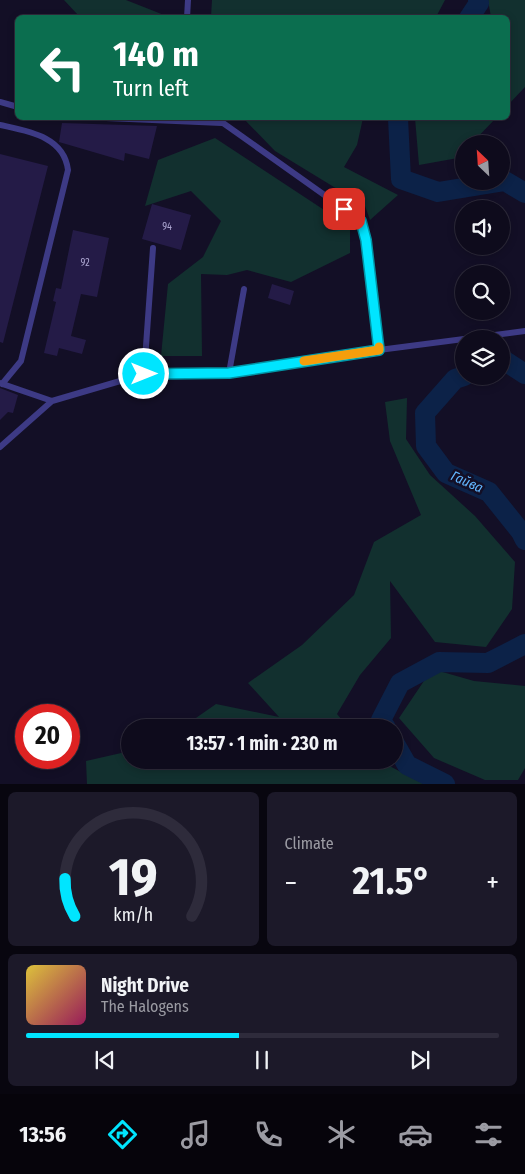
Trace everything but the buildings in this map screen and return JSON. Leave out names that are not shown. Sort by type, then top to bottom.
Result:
[{"type":"lane","points":[[187,15],[188,0]]},
{"type":"lane","points":[[0,102],[15,106]]},
{"type":"lane","points":[[152,120],[222,123]]},
{"type":"lane","points":[[218,120],[361,221],[366,240],[379,350]]},
{"type":"lane","points":[[0,125],[47,138],[64,158],[68,170],[21,361],[1,384],[52,401]]},
{"type":"lane","points":[[144,374],[153,248]]},
{"type":"lane","points":[[229,373],[244,289]]},
{"type":"lane","points":[[0,447],[52,401],[144,374],[229,373],[379,350],[525,331]]},
{"type":"green space","points":[[64,0],[126,0],[164,15],[78,15]]},
{"type":"green space","points":[[212,0],[445,0],[437,15],[211,15]]},
{"type":"green space","points":[[488,0],[525,0],[525,87],[510,103],[510,15],[491,15]]},
{"type":"green space","points":[[245,120],[363,120],[357,145],[344,167],[398,195],[370,220],[365,206],[275,151]]},
{"type":"green space","points":[[415,120],[494,120],[480,135],[455,135],[455,159],[419,165]]},
{"type":"green space","points":[[215,138],[350,227],[350,253],[291,282],[247,270],[227,275],[201,274],[202,356],[161,356],[168,284],[203,257],[221,221],[191,191],[145,206],[158,160]]},
{"type":"green space","points":[[407,398],[406,439],[430,475],[475,516],[515,562],[512,609],[486,647],[435,642],[390,581],[391,638],[360,675],[337,714],[341,719],[194,719],[216,704],[279,717],[248,683],[302,645],[354,595],[374,542],[421,515],[390,441],[385,402]]},
{"type":"green space","points":[[432,669],[474,681],[525,686],[525,768],[518,780],[485,780],[434,758],[403,723],[403,719],[399,718]]},
{"type":"green space","points":[[121,753],[121,769],[395,769],[424,784],[87,784],[86,761]]},
{"type":"waterway","name":"Гайва","points":[[471,15],[479,3],[478,0]]},
{"type":"waterway","name":"Гайва","points":[[398,120],[401,179],[438,192],[505,181],[525,193]]},
{"type":"waterway","name":"Гайва","points":[[510,364],[525,374]]},
{"type":"waterway","name":"Гайва","points":[[455,379],[425,413],[426,446],[446,473],[489,492],[521,532],[525,540]]},
{"type":"waterway","name":"Гайва","points":[[382,719],[400,683],[439,662],[488,663],[525,644]]},
{"type":"waterway","name":"Гайва","points":[[403,758],[407,765],[445,784]]},
{"type":"slow traffic","points":[[304,361],[379,350],[379,347]]},
{"type":"route","points":[[144,374],[229,373],[379,350],[366,240],[361,221],[344,209]]}]
